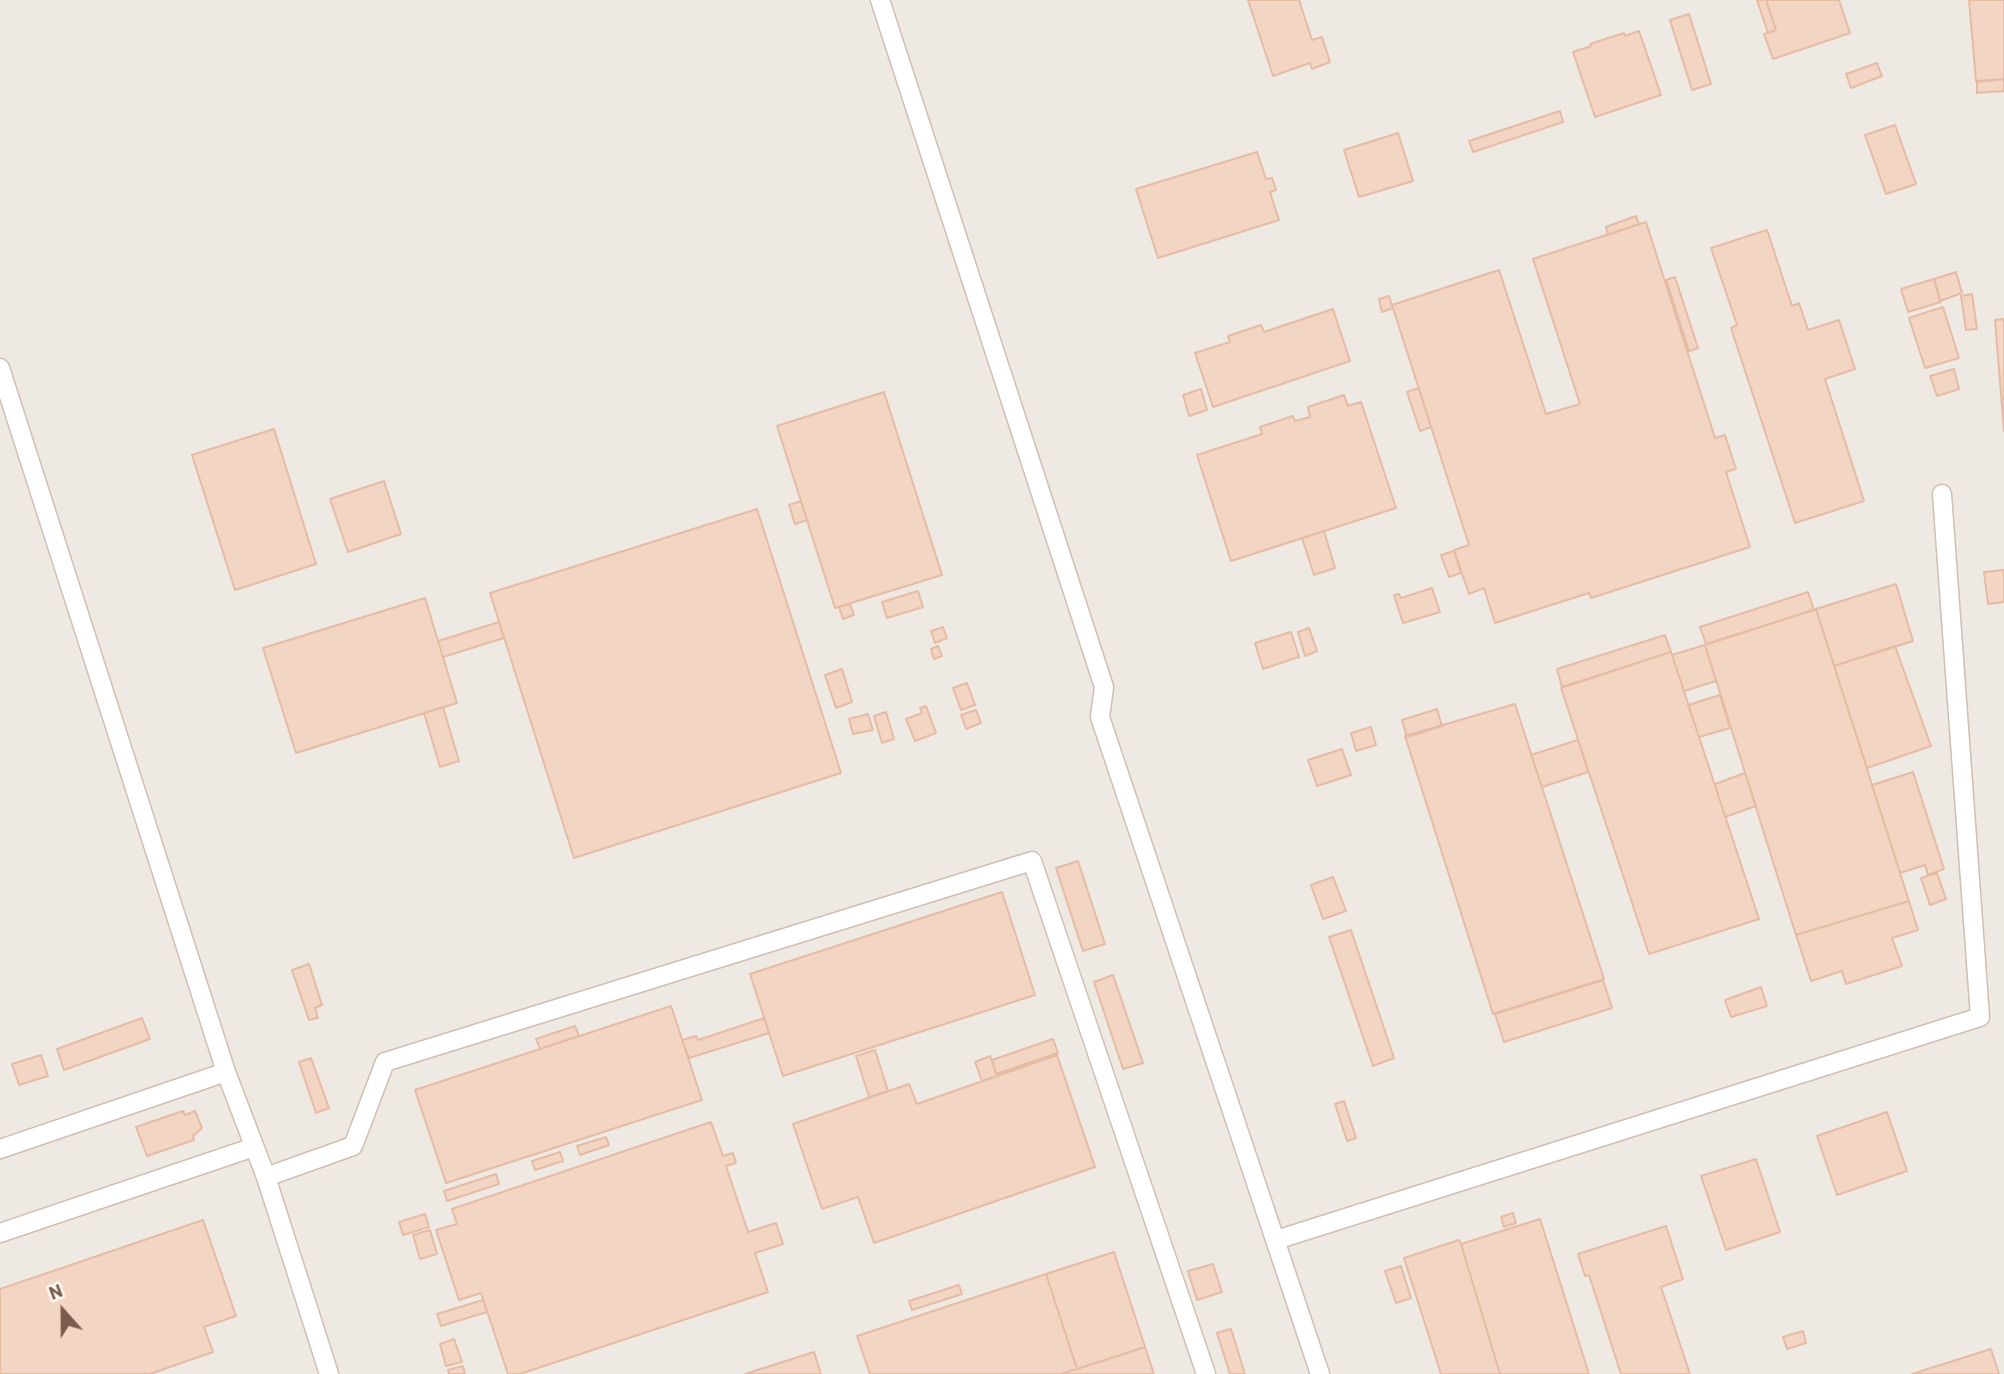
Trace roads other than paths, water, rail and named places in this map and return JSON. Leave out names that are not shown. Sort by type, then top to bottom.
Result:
[{"type":"lane","points":[[880,0],[1104,687],[1101,716],[1320,1374]]},
{"type":"lane","points":[[0,368],[226,1072],[266,1177],[329,1374]]},
{"type":"lane","points":[[1276,1240],[1980,1017],[1942,494]]},
{"type":"lane","points":[[266,1177],[353,1146],[385,1062],[1032,861],[1206,1374]]},
{"type":"lane","points":[[0,1149],[226,1072]]},
{"type":"lane","points":[[0,1233],[254,1147]]}]
